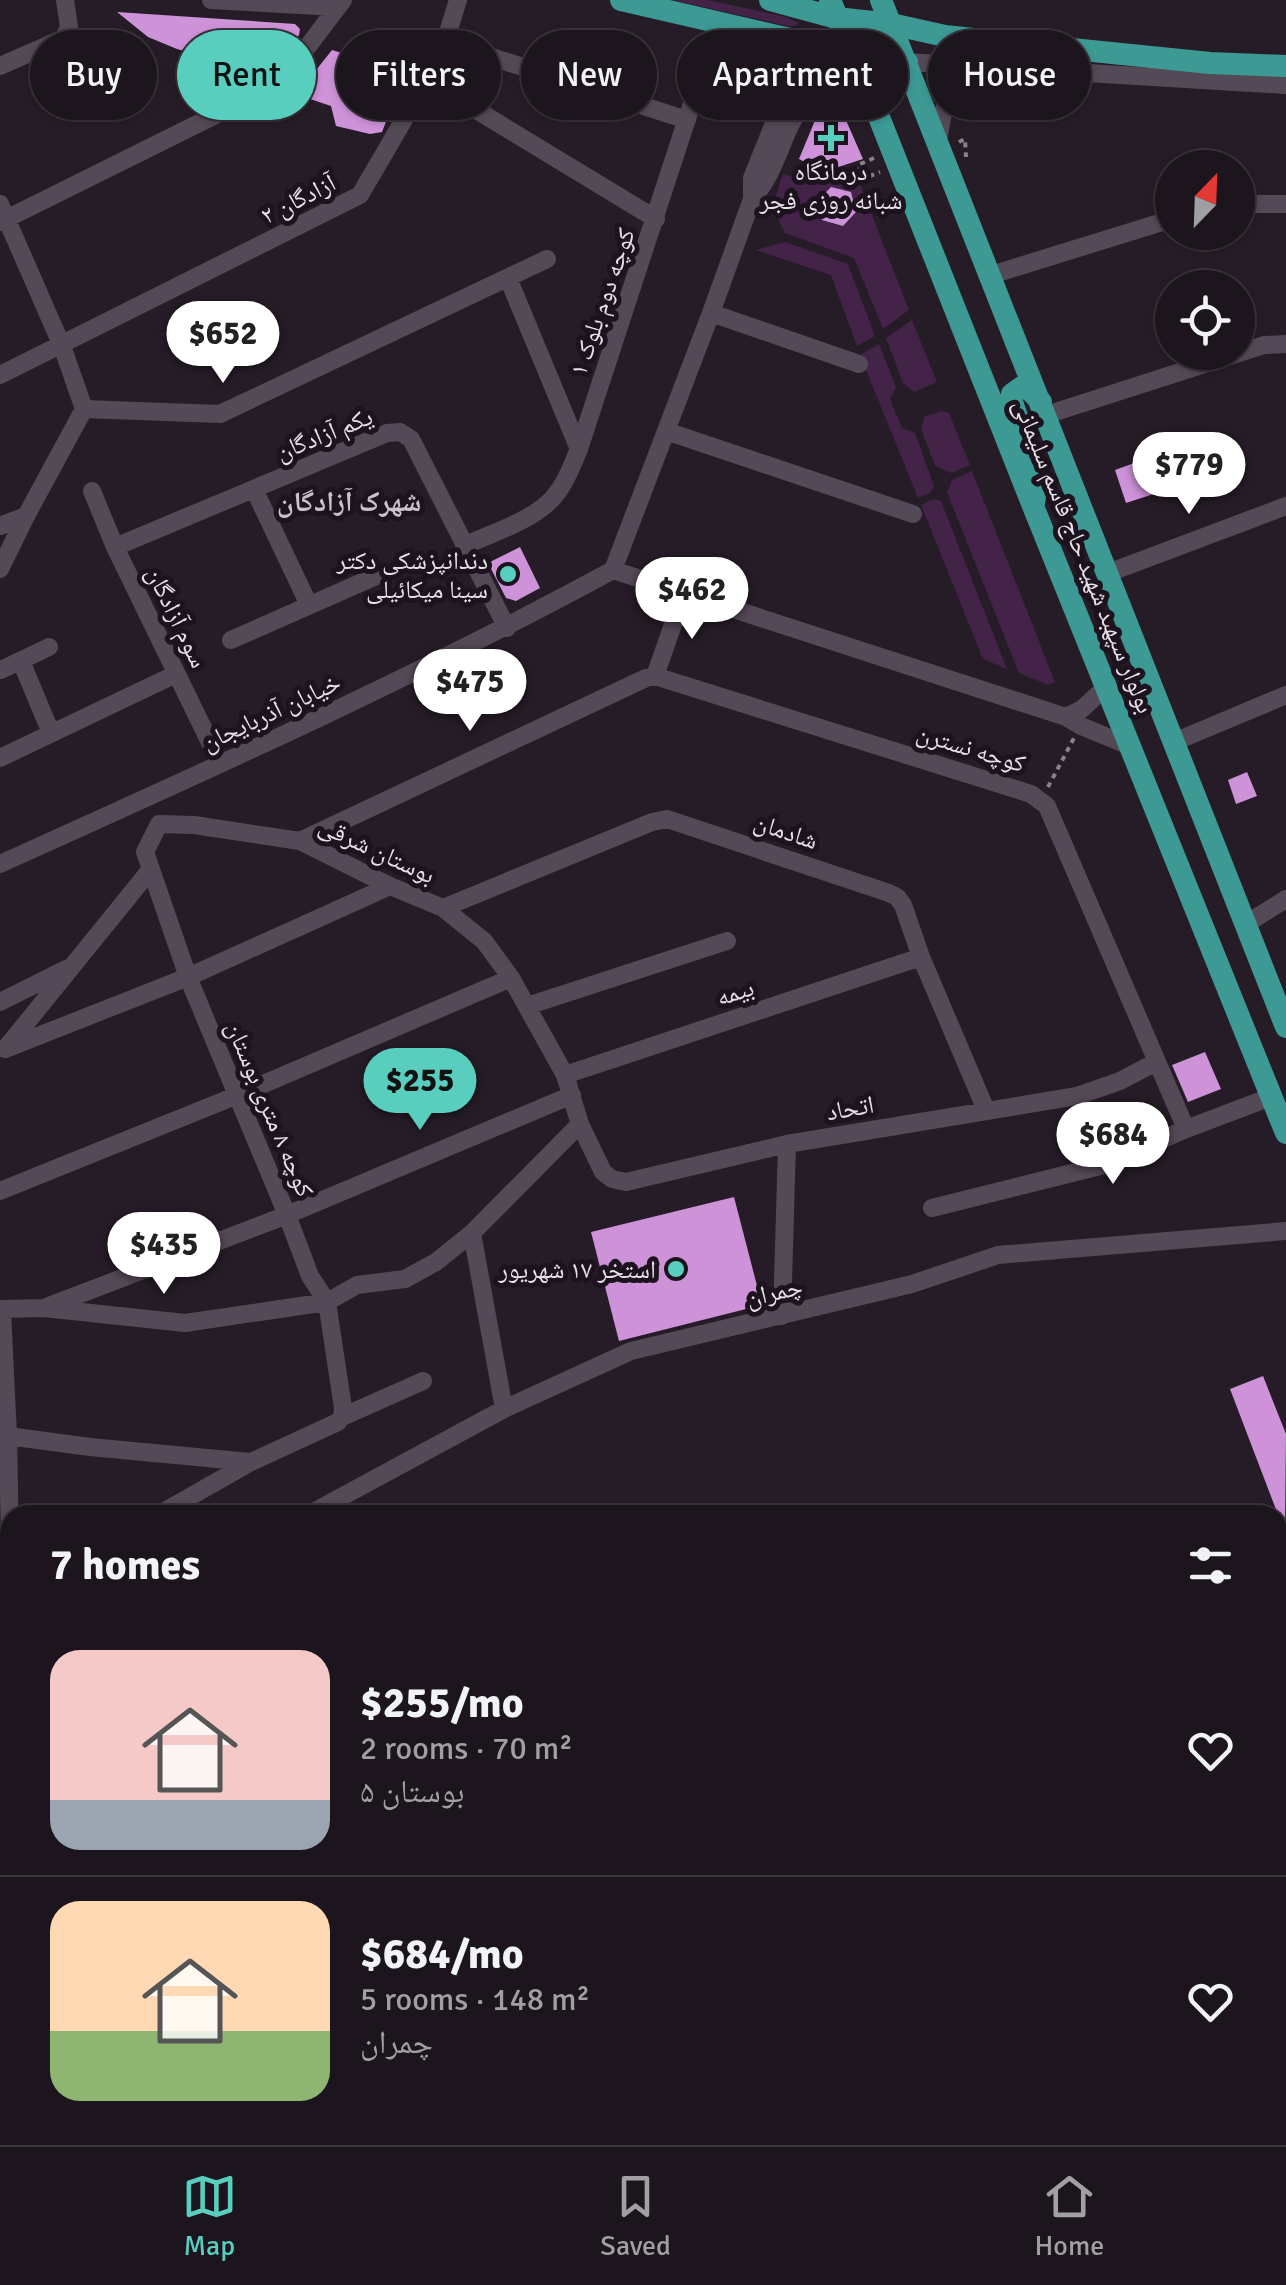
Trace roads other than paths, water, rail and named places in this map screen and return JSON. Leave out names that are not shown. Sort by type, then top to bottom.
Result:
[{"type":"main road","points":[[621,0],[757,30]]},
{"type":"main road","points":[[770,0],[833,9],[945,36],[1210,63],[1286,66]]},
{"type":"main road","name":"بولوار سپهبد شهید حاج قاسم سلیمانی","points":[[881,0],[894,30]]},
{"type":"main road","name":"بولوار سپهبد شهید حاج قاسم سلیمانی","points":[[908,65],[1286,1027]]},
{"type":"main road","name":"بولوار سپهبد شهید حاج قاسم سلیمانی","points":[[880,120],[1286,1132]]},
{"type":"main road","points":[[1033,506],[1038,477],[1010,398],[1022,387],[1043,408]]},
{"type":"street","points":[[0,66],[64,38],[70,27],[65,0]]},
{"type":"street","points":[[212,0],[340,4]]},
{"type":"street","name":"آزادگان ۲","points":[[449,30],[458,0]]},
{"type":"street","points":[[0,569],[84,409],[62,346],[2,215],[280,83],[340,4]]},
{"type":"street","name":"کوچه دوم بلوک ۱","points":[[717,30],[720,21]]},
{"type":"street","points":[[501,60],[677,117]]},
{"type":"street","points":[[1091,74],[1286,85]]},
{"type":"street","name":"آزادگان ۲","points":[[0,375],[360,195],[404,120]]},
{"type":"street","points":[[493,120],[656,219]]},
{"type":"street","name":"کوچه دوم بلوک ۱","points":[[464,546],[536,512],[554,498],[579,450],[687,120]]},
{"type":"street","points":[[775,120],[752,178],[752,199],[711,313],[613,570],[1073,722],[1132,747]]},
{"type":"street","points":[[752,199],[766,184],[792,120]]},
{"type":"street","points":[[938,140],[942,120]]},
{"type":"street","points":[[1255,204],[1286,204]]},
{"type":"street","points":[[991,275],[1155,224]]},
{"type":"street","points":[[84,409],[220,414],[547,259]]},
{"type":"street","points":[[508,278],[579,450]]},
{"type":"street","points":[[711,313],[859,364]]},
{"type":"street","points":[[1043,408],[1264,345],[1286,344]]},
{"type":"street","points":[[666,431],[914,514]]},
{"type":"street","name":"یکم آزادگان","points":[[116,547],[387,433],[400,432],[411,439],[507,628]]},
{"type":"street","points":[[254,489],[310,605]]},
{"type":"street","name":"سوم آزادگان","points":[[92,491],[220,763]]},
{"type":"street","points":[[1108,573],[1286,506]]},
{"type":"street","points":[[0,526],[26,516]]},
{"type":"street","name":"خیابان آذربایجان","points":[[0,864],[507,628],[613,570]]},
{"type":"street","points":[[232,640],[376,576]]},
{"type":"street","points":[[300,841],[655,676],[684,593]]},
{"type":"street","points":[[0,670],[49,648]]},
{"type":"street","points":[[21,661],[50,733]]},
{"type":"street","points":[[0,758],[176,674]]},
{"type":"street","name":"کوچه نسترن","points":[[655,676],[1041,800],[1047,806],[1186,1129]]},
{"type":"street","points":[[1073,722],[1106,686]]},
{"type":"street","points":[[1174,742],[1286,695]]},
{"type":"street","points":[[146,799],[159,824]]},
{"type":"street","name":"شادمان","points":[[442,908],[666,819],[897,897],[986,1110]]},
{"type":"street","name":"بوستان شرقی","points":[[159,824],[300,841],[442,908],[484,941],[511,978],[565,1075],[580,1124]]},
{"type":"street","name":"کوچه ۸ متری بوستان","points":[[159,824],[145,852],[188,977],[310,1276],[327,1302],[344,1408],[342,1416]]},
{"type":"street","points":[[2,1052],[151,869]]},
{"type":"street","points":[[2,1052],[188,977],[390,886]]},
{"type":"street","points":[[1246,924],[1286,899]]},
{"type":"street","points":[[527,1006],[726,940]]},
{"type":"street","name":"بیمه","points":[[565,1075],[921,957]]},
{"type":"street","points":[[0,1002],[71,967]]},
{"type":"street","points":[[0,1191],[238,1096],[511,978]]},
{"type":"street","name":"اتحاد","points":[[580,1124],[603,1172],[626,1182],[787,1144],[1076,1096],[1120,1081],[1156,1062]]},
{"type":"street","points":[[44,1308],[287,1215],[572,1095]]},
{"type":"street","points":[[932,1208],[1104,1165],[1271,1097]]},
{"type":"street","points":[[9,1505],[1,1310],[44,1308],[184,1323],[327,1302],[357,1286],[405,1279],[436,1262],[472,1233],[580,1124]]},
{"type":"street","points":[[782,1316],[787,1144]]},
{"type":"street","name":"چمران","points":[[326,1505],[504,1409],[631,1351],[912,1284],[998,1256],[1286,1231]]},
{"type":"street","points":[[472,1233],[504,1409]]},
{"type":"street","points":[[176,1505],[251,1462],[338,1422],[342,1416],[423,1380]]},
{"type":"street","points":[[8,1436],[251,1462]]},
{"type":"place","name":"درمانگاه شبانه روزی فجر","points":[[831,138]]},
{"type":"place","name":"دندانپزشکی دکتر سینا میکائیلی","points":[[508,574]]},
{"type":"place","name":"استخر ١٧ شهریور","points":[[676,1269]]},
{"type":"district","name":"شهرک آزادگان","points":[[349,502]]}]
